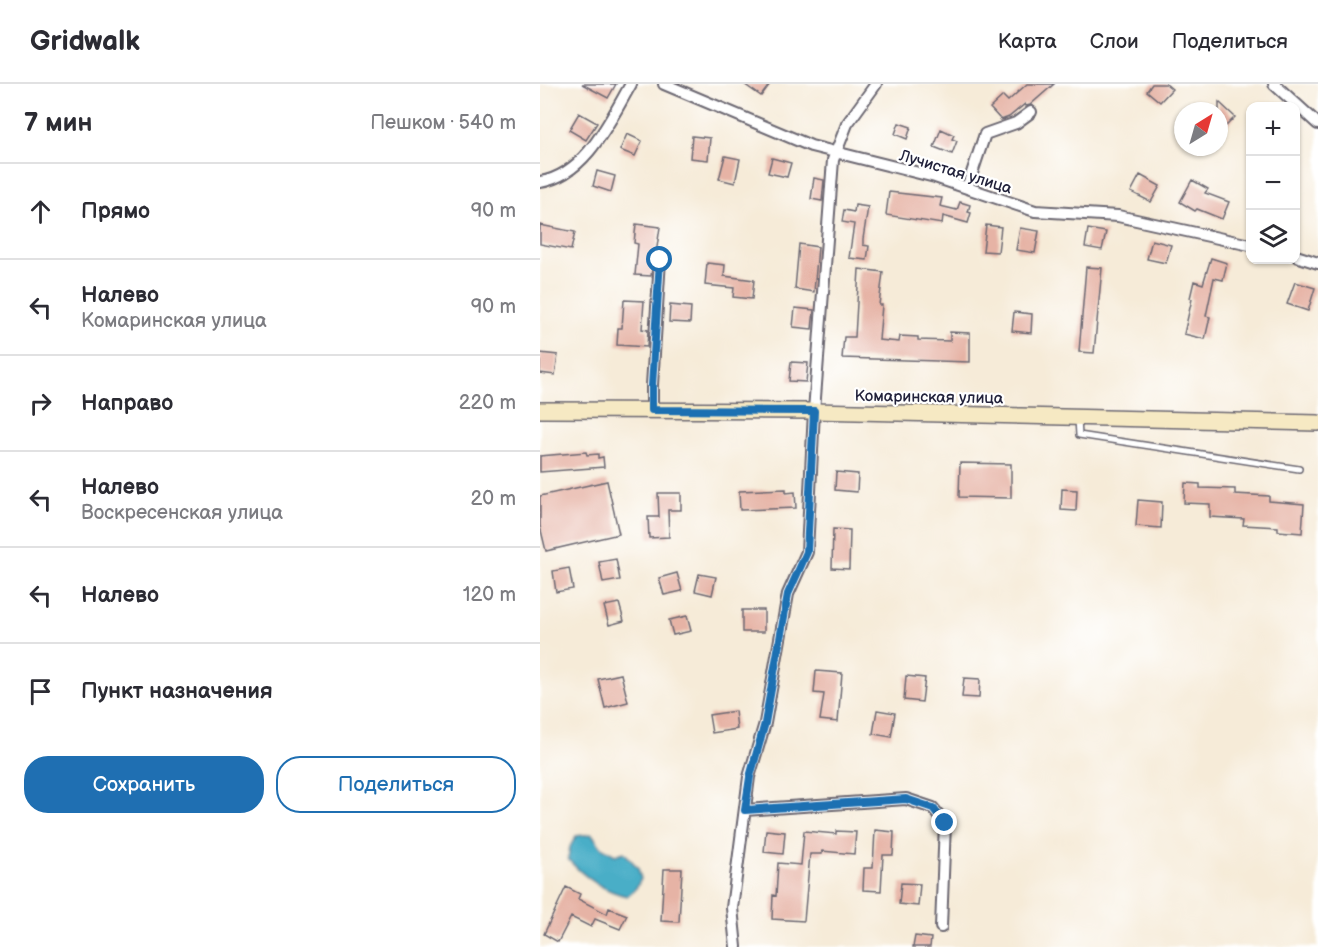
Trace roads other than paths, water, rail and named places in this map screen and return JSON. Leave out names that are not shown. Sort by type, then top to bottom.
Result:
[{"type":"street","points":[[540,182],[566,170],[594,148],[631,84]]},
{"type":"street","name":"Лучистая улица","points":[[664,84],[811,146],[935,177],[1035,211],[1118,216],[1246,244]]},
{"type":"street","points":[[736,947],[732,908],[750,777],[765,723],[788,594],[807,552],[814,411],[835,153],[847,124],[876,84]]},
{"type":"street","points":[[1274,84],[1318,124]]},
{"type":"street","points":[[967,188],[985,134],[1016,123],[1031,112]]},
{"type":"street","points":[[1300,257],[1318,263]]},
{"type":"street","points":[[652,410],[660,260]]},
{"type":"street","name":"Комаринская улица","points":[[540,410],[814,411],[1318,423]]},
{"type":"street","points":[[745,810],[906,799],[933,808],[945,823],[941,927]]},
{"type":"lane","points":[[1077,417],[1079,435],[1299,469]]},
{"type":"water","points":[[592,834],[601,847],[615,855],[624,852],[638,868],[641,879],[636,888],[627,896],[610,891],[595,882],[568,859],[570,847],[576,836]]}]
